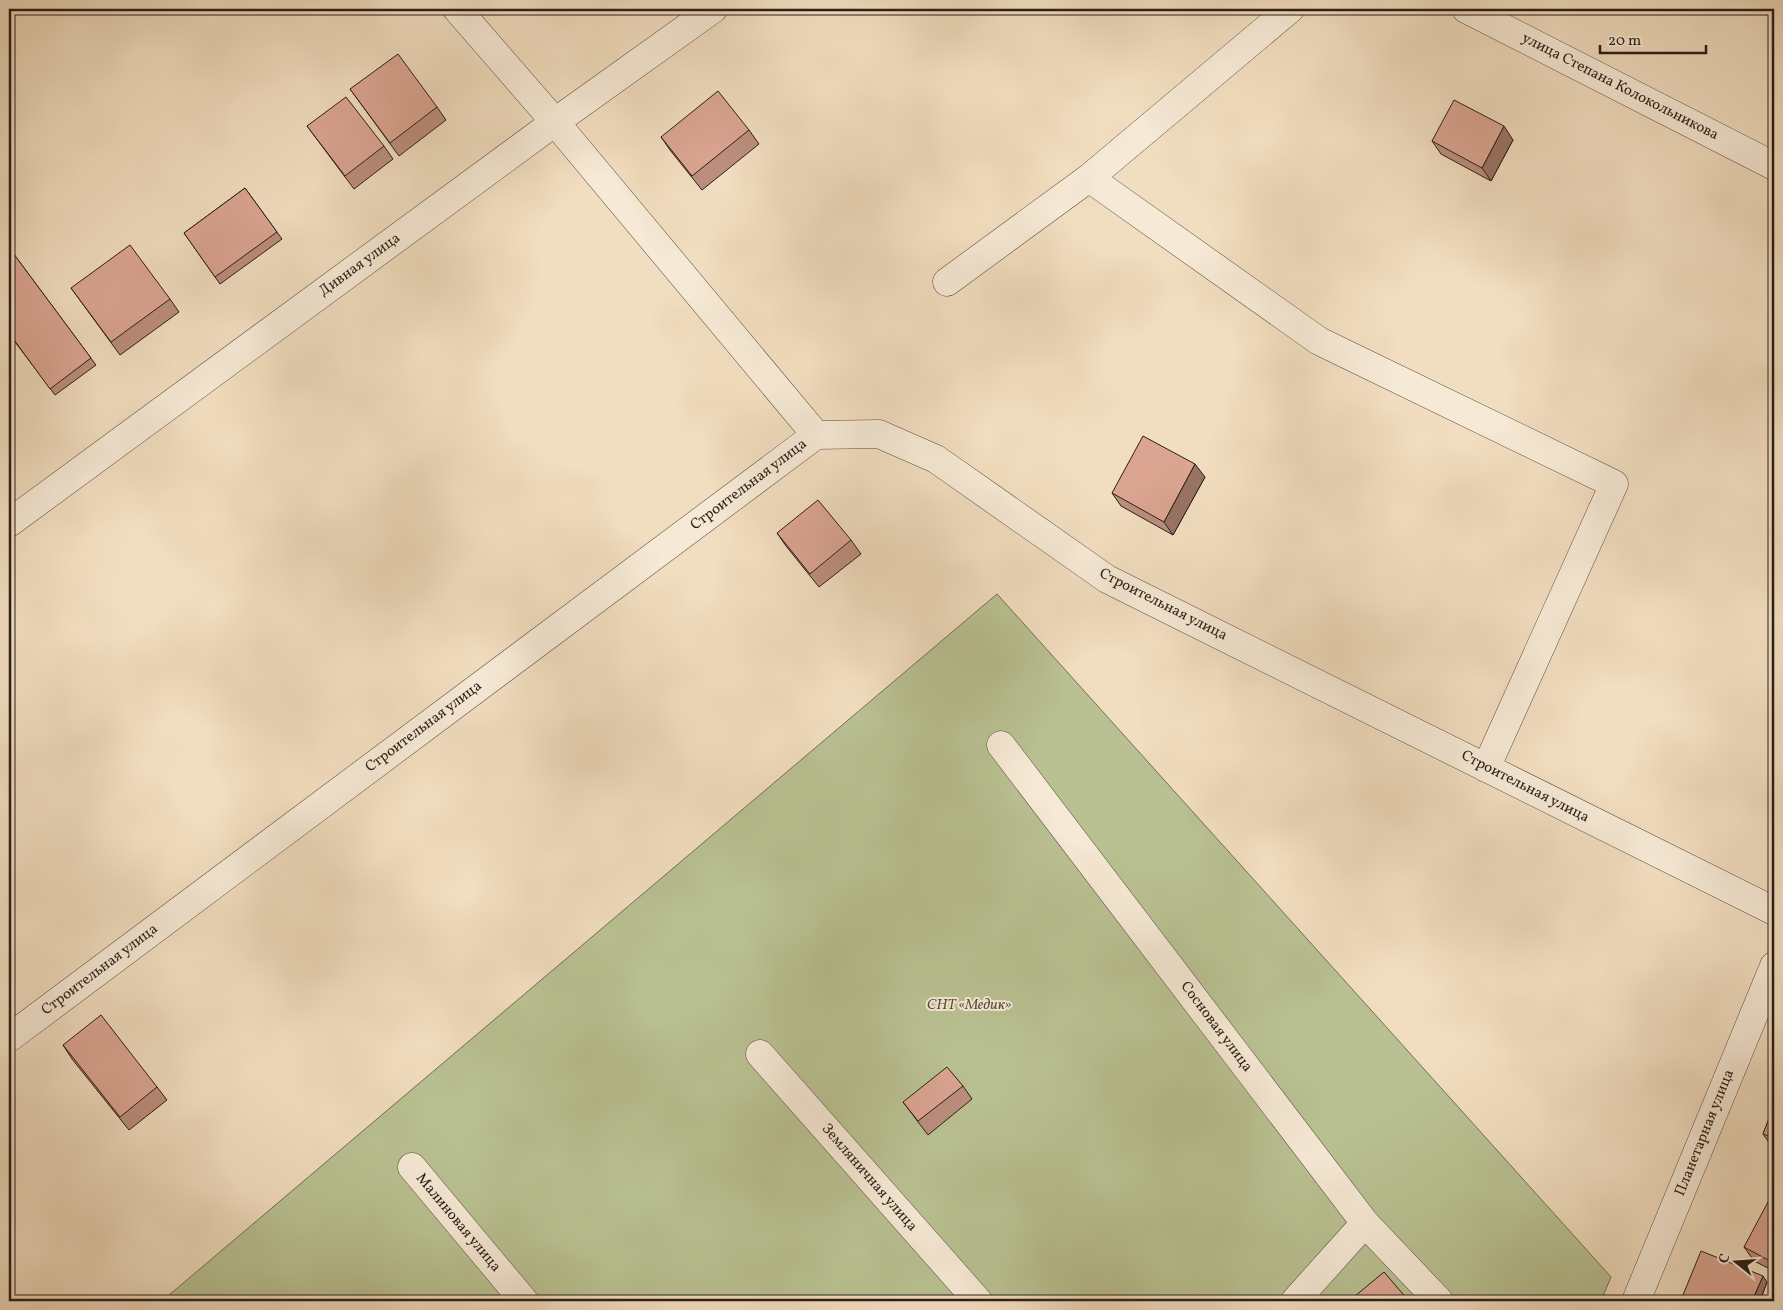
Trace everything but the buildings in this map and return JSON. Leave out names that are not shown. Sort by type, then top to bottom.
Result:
[{"type":"street","points":[[457,9],[555,122],[816,435]]},
{"type":"street","name":"Дивная улица","points":[[9,523],[555,122],[713,9]]},
{"type":"street","points":[[947,282],[1089,178],[1290,9]]},
{"type":"street","name":"улица Степана Колокольникова","points":[[1466,9],[1774,166]]},
{"type":"street","points":[[1089,178],[1319,342],[1614,484],[1486,768]]},
{"type":"street","name":"Строительная улица","points":[[9,1038],[816,435],[879,434],[936,459],[1107,579],[1774,911]]},
{"type":"street","name":"Сосновая улица","points":[[1001,745],[1365,1222],[1439,1301]]},
{"type":"street","name":"Планетарная улица","points":[[1636,1301],[1774,966]]},
{"type":"street","name":"Земляничная улица","points":[[760,1054],[978,1301]]},
{"type":"street","name":"Малиновая улица","points":[[412,1168],[524,1301]]},
{"type":"street","points":[[1295,1301],[1365,1222]]},
{"type":"green space","name":"СНТ «Медик»","points":[[997,594],[1611,1277],[1601,1301],[162,1301]]}]
